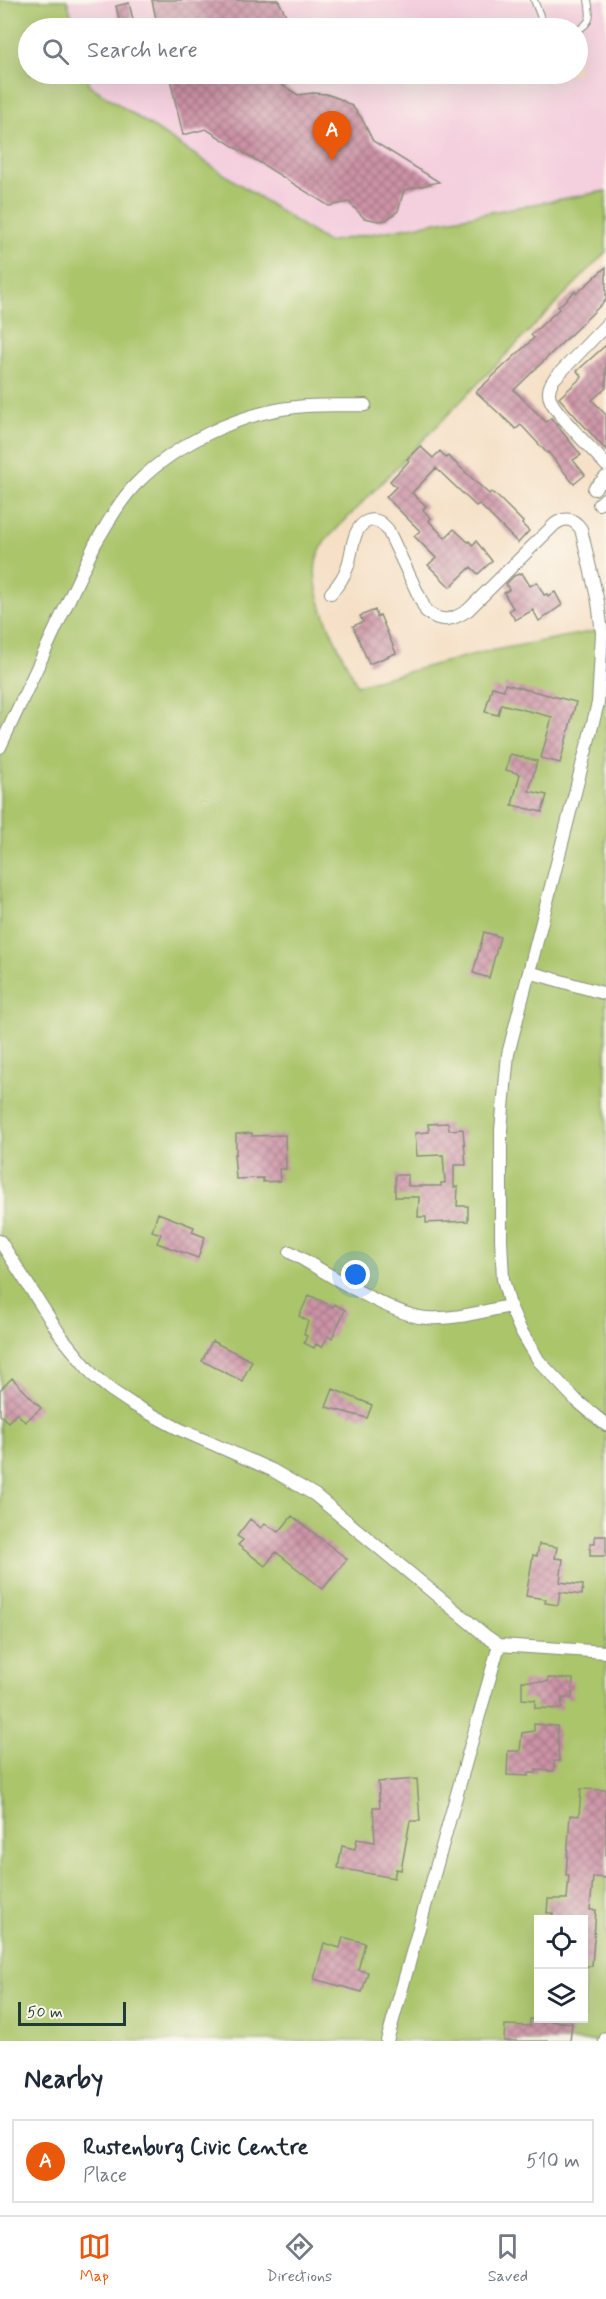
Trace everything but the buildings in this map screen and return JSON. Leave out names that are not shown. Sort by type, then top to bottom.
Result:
[{"type":"street","points":[[606,325],[554,379],[549,387],[549,394],[554,407],[606,465]]},
{"type":"street","points":[[0,747],[95,544],[137,484],[205,434],[247,417],[296,406],[365,405]]},
{"type":"street","points":[[594,489],[606,477]]},
{"type":"street","points":[[332,593],[348,567],[357,530],[363,523],[372,520],[381,522],[388,530],[426,611],[433,617],[446,620],[456,618],[468,610],[555,524],[569,519],[576,522],[580,529],[602,600],[598,703],[508,1054],[501,1130],[501,1249],[503,1279],[510,1306],[520,1329],[539,1361],[576,1400],[606,1425]]},
{"type":"street","points":[[529,972],[606,994]]},
{"type":"street","points":[[0,1241],[61,1336],[94,1376],[111,1390],[179,1429],[272,1470],[315,1495],[499,1645],[606,1652]]},
{"type":"street","points":[[290,1252],[410,1316],[441,1318],[510,1306]]},
{"type":"street","points":[[387,2041],[499,1645]]},
{"type":"lane","points":[[534,0],[541,18]]},
{"type":"lane","points":[[588,0],[591,14],[588,22]]},
{"type":"shaded area","points":[[67,0],[606,0],[606,191],[327,242],[89,84],[588,84],[588,18],[72,18]]},
{"type":"green space","points":[[0,0],[67,0],[72,18],[18,18],[18,84],[89,84],[327,242],[606,191],[606,252],[325,541],[317,558],[315,573],[321,606],[357,685],[479,653],[606,629],[606,2041],[0,2041]]},
{"type":"place","name":"Rustenburg Civic Centre","points":[[332,161]]}]
